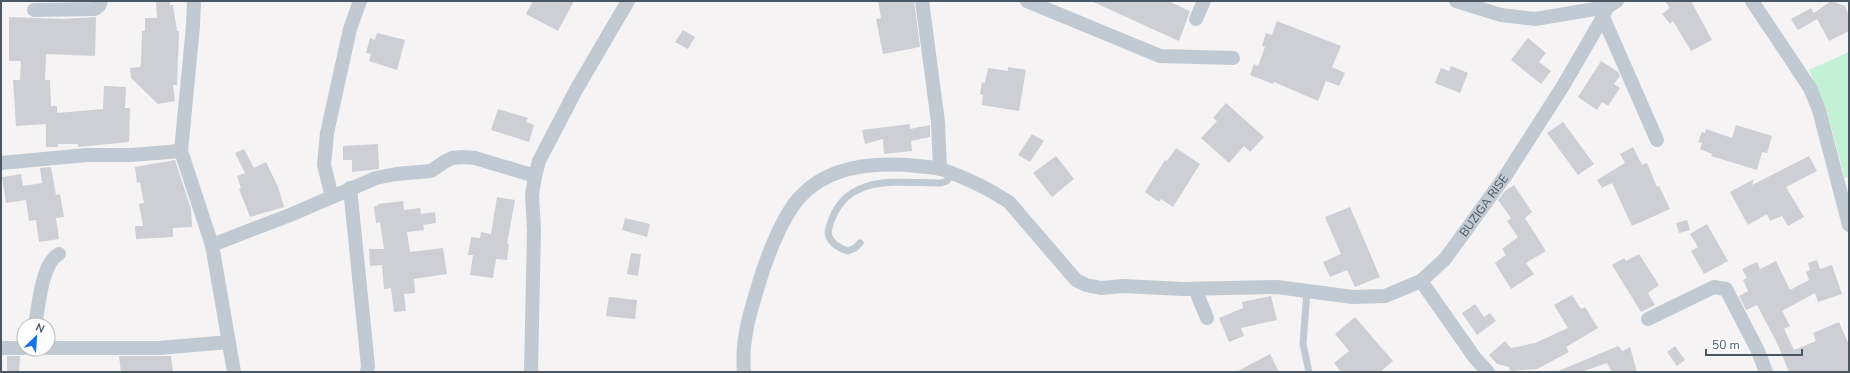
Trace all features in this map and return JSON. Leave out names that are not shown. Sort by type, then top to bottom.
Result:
[{"type":"street","points":[[34,10],[95,9],[99,6],[101,1]]},
{"type":"street","points":[[194,1],[181,151],[212,245],[234,372]]},
{"type":"street","points":[[332,197],[324,165],[326,133],[350,29],[360,1]]},
{"type":"street","points":[[530,372],[534,230],[532,195],[535,176],[539,161],[576,90],[628,1]]},
{"type":"street","points":[[744,372],[743,361],[747,321],[765,262],[787,216],[800,196],[823,178],[849,168],[879,165],[945,171],[922,1]]},
{"type":"street","points":[[1027,1],[1160,56],[1233,58]]},
{"type":"street","points":[[1196,19],[1203,1]]},
{"type":"street","points":[[1456,1],[1502,15],[1535,19],[1609,8],[1657,140]]},
{"type":"street","points":[[1752,1],[1810,88],[1819,110],[1849,225]]},
{"type":"street","name":"BUZIGA RISE","points":[[945,171],[1009,202],[1076,280],[1086,285],[1101,288],[1123,286],[1195,289],[1277,286],[1353,297],[1385,296],[1421,281],[1445,259],[1506,175],[1563,86],[1609,8]]},
{"type":"street","points":[[1,163],[87,155],[131,155],[181,151]]},
{"type":"street","points":[[212,245],[376,178],[396,174],[431,171],[444,162],[462,157],[475,158],[535,176]]},
{"type":"street","points":[[350,188],[368,366],[367,372]]},
{"type":"street","points":[[37,317],[49,264],[54,257],[59,254]]},
{"type":"street","points":[[1421,281],[1475,358],[1488,372]]},
{"type":"street","points":[[1648,319],[1714,287],[1726,289],[1758,351],[1766,372]]},
{"type":"street","points":[[1195,289],[1207,318]]},
{"type":"street","points":[[56,348],[159,348],[229,342]]},
{"type":"street","points":[[1,348],[16,348]]},
{"type":"lane","points":[[860,242],[855,248],[848,251],[840,249],[830,241],[828,232],[830,221],[838,207],[860,188],[875,183],[941,183],[947,181],[945,171]]},
{"type":"lane","points":[[1307,291],[1303,344],[1309,372]]},
{"type":"green space","points":[[1849,52],[1849,177],[1845,178],[1826,108],[1809,70]]},
{"type":"building","points":[[156,1],[170,1],[170,5],[173,5],[177,31],[179,31],[177,85],[173,85],[175,101],[158,104],[131,78],[130,68],[140,67],[142,31],[145,31],[145,18],[157,18]]},
{"type":"building","points":[[533,1],[574,1],[558,31],[526,14]]},
{"type":"building","points":[[878,1],[914,1],[920,47],[883,54],[876,19],[881,18]]},
{"type":"building","points":[[1091,1],[1168,1],[1190,11],[1179,41]]},
{"type":"building","points":[[1665,1],[1691,1],[1712,40],[1691,51],[1673,21],[1670,24],[1662,14],[1670,8]]},
{"type":"building","points":[[1831,1],[1845,6],[1849,16],[1849,31],[1829,41],[1817,19],[1798,30],[1791,19],[1811,8],[1814,13]]},
{"type":"building","points":[[9,17],[63,19],[96,17],[95,56],[46,54],[45,80],[50,80],[51,106],[57,106],[57,113],[103,109],[104,86],[126,87],[125,108],[130,108],[129,142],[78,147],[78,144],[58,144],[58,147],[46,147],[46,124],[16,126],[13,80],[20,80],[21,61],[9,61]]},
{"type":"building","points":[[1277,21],[1341,46],[1332,67],[1345,73],[1339,86],[1326,81],[1318,101],[1274,82],[1273,84],[1250,75],[1254,64],[1258,66],[1265,47],[1262,46],[1266,33],[1272,35]]},
{"type":"building","points":[[683,30],[695,37],[688,49],[675,42]]},
{"type":"building","points":[[377,33],[405,40],[397,70],[369,61],[371,54],[366,53],[370,38],[375,40]]},
{"type":"building","points":[[1528,38],[1546,53],[1539,62],[1551,71],[1541,84],[1511,60]]},
{"type":"building","points":[[1601,61],[1618,72],[1620,76],[1614,84],[1620,88],[1608,106],[1602,102],[1597,110],[1578,97]]},
{"type":"building","points":[[1451,66],[1468,73],[1460,93],[1435,83],[1441,68],[1449,71]]},
{"type":"building","points":[[1008,67],[1026,70],[1019,111],[982,105],[983,95],[980,94],[982,82],[985,83],[988,68],[1008,71]]},
{"type":"building","points":[[1226,103],[1264,137],[1250,152],[1244,146],[1229,163],[1201,138],[1217,121],[1213,118]]},
{"type":"building","points":[[498,109],[528,118],[526,122],[534,125],[529,142],[491,130]]},
{"type":"building","points":[[1563,122],[1594,164],[1578,175],[1547,133]]},
{"type":"building","points":[[910,124],[910,129],[930,125],[930,137],[911,141],[912,151],[884,154],[883,139],[865,144],[862,130]]},
{"type":"building","points":[[1736,125],[1772,136],[1767,153],[1762,152],[1757,170],[1711,156],[1712,154],[1700,149],[1702,143],[1698,142],[1702,132],[1705,133],[1706,129],[1732,138]]},
{"type":"building","points":[[1032,134],[1044,141],[1030,162],[1018,155]]},
{"type":"building","points":[[378,144],[379,169],[352,172],[352,160],[343,160],[343,146]]},
{"type":"building","points":[[1633,147],[1642,165],[1647,163],[1657,187],[1659,186],[1670,209],[1632,226],[1612,183],[1602,188],[1597,180],[1625,163],[1620,154]]},
{"type":"building","points":[[1176,148],[1200,164],[1173,207],[1161,199],[1159,202],[1145,192],[1165,160],[1167,161]]},
{"type":"building","points":[[244,149],[254,168],[266,162],[278,187],[284,207],[250,217],[239,189],[241,188],[237,176],[245,173],[235,153]]},
{"type":"building","points":[[1056,156],[1074,179],[1052,197],[1033,173]]},
{"type":"building","points":[[1809,156],[1817,171],[1786,187],[1804,217],[1788,226],[1782,216],[1770,221],[1767,214],[1748,225],[1730,192],[1754,179],[1752,185]]},
{"type":"building","points":[[175,160],[191,209],[192,227],[173,228],[173,237],[136,239],[135,226],[143,226],[139,204],[144,203],[140,182],[137,183],[135,167]]},
{"type":"building","points":[[51,167],[56,195],[60,194],[64,217],[56,218],[59,239],[39,242],[36,220],[29,221],[26,200],[6,203],[2,177],[21,174],[23,186],[42,183],[40,168]]},
{"type":"building","points":[[1514,185],[1532,212],[1525,218],[1546,251],[1526,263],[1534,274],[1511,289],[1495,263],[1506,255],[1502,249],[1518,237],[1507,221],[1511,218],[1498,200],[1505,191]]},
{"type":"building","points":[[497,197],[515,200],[507,244],[509,244],[507,260],[496,259],[493,278],[470,275],[473,255],[468,255],[471,237],[480,238],[481,232],[491,234]]},
{"type":"building","points":[[403,201],[404,210],[420,208],[421,214],[435,212],[436,223],[423,225],[424,230],[407,232],[410,252],[443,248],[447,274],[414,279],[415,293],[404,294],[406,311],[394,312],[391,288],[384,289],[382,265],[370,266],[369,249],[384,249],[380,222],[376,223],[374,206],[378,206],[378,204]]},
{"type":"building","points":[[1350,207],[1380,277],[1355,287],[1347,270],[1330,277],[1323,262],[1341,254],[1325,217]]},
{"type":"building","points":[[625,218],[650,224],[647,237],[622,230]]},
{"type":"building","points":[[1687,220],[1690,230],[1679,233],[1676,223]]},
{"type":"building","points":[[1707,224],[1728,261],[1704,274],[1691,251],[1698,247],[1690,234]]},
{"type":"building","points":[[631,253],[641,254],[638,276],[627,274]]},
{"type":"building","points":[[1639,254],[1659,285],[1648,293],[1655,305],[1641,312],[1612,265],[1624,258],[1626,261]]},
{"type":"building","points":[[1817,260],[1820,269],[1832,265],[1842,294],[1818,302],[1815,293],[1782,311],[1790,326],[1784,329],[1794,350],[1816,341],[1813,333],[1839,322],[1849,345],[1849,372],[1789,372],[1778,345],[1757,305],[1746,310],[1739,296],[1748,291],[1743,280],[1747,278],[1742,269],[1757,262],[1760,269],[1776,261],[1790,290],[1809,280],[1806,272],[1810,270],[1808,263]]},
{"type":"building","points":[[1572,295],[1581,309],[1585,307],[1598,328],[1566,347],[1569,352],[1537,369],[1510,371],[1509,367],[1497,364],[1489,355],[1505,341],[1511,348],[1535,343],[1568,328],[1554,305]]},
{"type":"building","points":[[1271,296],[1277,320],[1241,328],[1244,336],[1229,342],[1219,318],[1243,308],[1242,302]]},
{"type":"building","points":[[609,297],[637,300],[635,319],[606,316]]},
{"type":"building","points":[[1475,304],[1484,317],[1490,313],[1496,321],[1477,335],[1462,313]]},
{"type":"building","points":[[1355,317],[1393,361],[1380,372],[1341,372],[1334,363],[1349,351],[1335,334]]},
{"type":"building","points":[[1618,346],[1623,351],[1630,347],[1637,372],[1612,372],[1607,363],[1581,372],[1556,372]]},
{"type":"building","points":[[1675,346],[1685,360],[1677,366],[1667,352]]},
{"type":"building","points":[[1270,354],[1279,372],[1236,372]]},
{"type":"building","points":[[7,356],[20,357],[19,372],[7,372]]},
{"type":"building","points":[[119,356],[171,356],[173,372],[121,372]]}]
